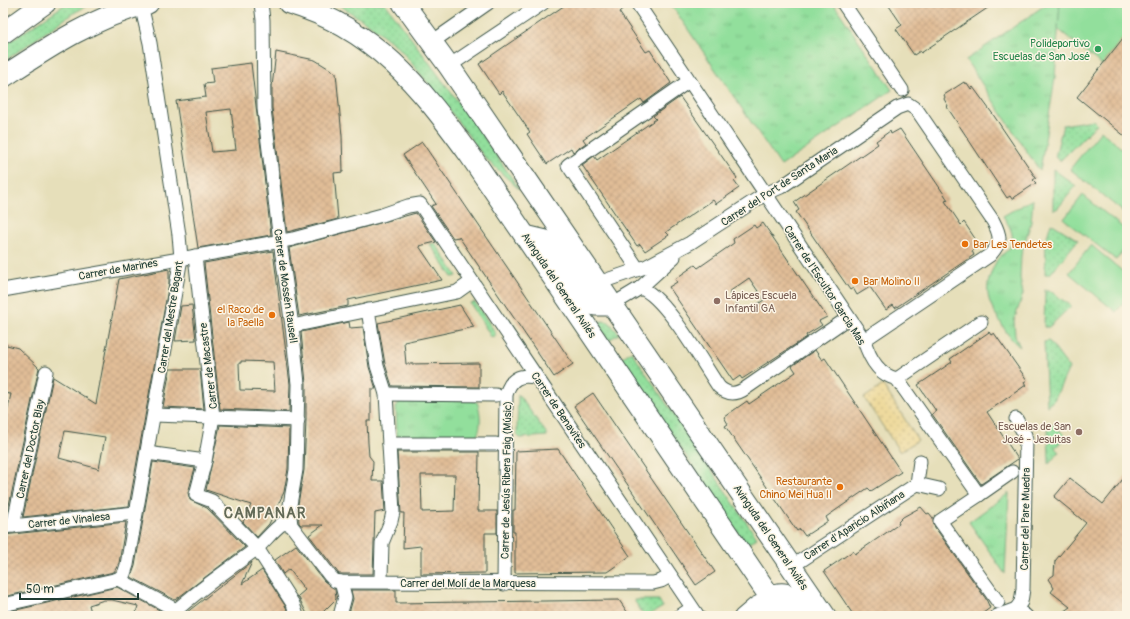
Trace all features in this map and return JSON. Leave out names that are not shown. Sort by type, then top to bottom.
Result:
[{"type":"main road","points":[[3,33],[45,3]]},
{"type":"main road","name":"Avinguda del General Avilés","points":[[289,3],[335,21],[359,35],[386,54],[424,94],[444,119],[525,236],[783,616]]},
{"type":"main road","name":"Avinguda del General Avilés","points":[[403,3],[449,66],[825,616]]},
{"type":"main road","points":[[3,77],[79,30],[99,20],[145,4]]},
{"type":"main road","points":[[525,236],[546,241],[577,286],[592,302],[601,306],[612,305]]},
{"type":"main road","points":[[770,597],[782,592],[788,594],[804,616]]},
{"type":"street","name":"Carrer de Mossén Rausell","points":[[261,3],[263,20],[264,109],[298,384],[296,470],[290,505],[291,525]]},
{"type":"street","points":[[432,42],[488,3]]},
{"type":"street","points":[[449,66],[542,3]]},
{"type":"street","name":"Carrer de l'Escultor Garcia Mas","points":[[638,3],[864,340],[870,357],[880,371],[889,377],[897,379],[979,495]]},
{"type":"street","points":[[843,3],[902,90]]},
{"type":"street","name":"Carrer del Mestre Bagant","points":[[118,579],[124,574],[127,565],[181,258],[179,235],[145,4]]},
{"type":"street","points":[[638,270],[568,165],[689,81]]},
{"type":"street","name":"Carrer del Port de Santa Maria","points":[[598,283],[638,270],[690,242],[765,194],[781,187],[897,108],[908,104],[917,110],[993,221],[998,231],[1000,240],[997,247],[990,255],[864,340]]},
{"type":"street","name":"Carrer de Marines","points":[[3,290],[280,241],[420,204]]},
{"type":"street","name":"Carrer de Benavites","points":[[420,204],[471,282],[695,612]]},
{"type":"street","name":"Carrer del Port de Santa Maria","points":[[612,305],[640,288],[690,242]]},
{"type":"street","name":"Carrer de Macastre","points":[[195,256],[214,417],[298,420]]},
{"type":"street","points":[[292,326],[457,292],[471,282]]},
{"type":"street","points":[[640,288],[647,290],[656,297],[671,315],[719,387],[725,392],[731,394],[739,393],[848,318]]},
{"type":"street","points":[[368,310],[378,366],[386,394],[393,512],[392,521],[382,543],[381,577]]},
{"type":"street","points":[[897,379],[981,322]]},
{"type":"street","name":"Carrer del Doctor Blay","points":[[8,527],[46,372]]},
{"type":"street","name":"Carrer de Jesús Ribera Faig (Músic)","points":[[504,584],[506,395],[511,382],[516,378],[528,375],[537,378]]},
{"type":"street","points":[[386,394],[496,395]]},
{"type":"street","points":[[154,415],[214,417],[196,495],[212,501],[257,548],[293,604],[297,616]]},
{"type":"street","name":"Carrer del Pare Muedra","points":[[1016,419],[1026,435],[1023,589],[1021,612]]},
{"type":"street","points":[[389,444],[496,444]]},
{"type":"street","points":[[147,453],[205,461]]},
{"type":"street","name":"Carrer d'Aparicio Albiñana","points":[[917,484],[920,461]]},
{"type":"street","points":[[998,602],[940,521],[1012,472]]},
{"type":"street","name":"Carrer d'Aparicio Albiñana","points":[[791,567],[917,484],[939,489]]},
{"type":"street","name":"Carrer de Vinalesa","points":[[8,527],[135,513]]},
{"type":"street","points":[[3,605],[118,579],[173,613],[257,548],[283,524],[291,525],[330,576],[335,581],[342,582],[345,597],[340,616]]},
{"type":"street","name":"Carrer del Molí de la Marquesa","points":[[342,582],[504,584],[653,583],[670,576]]},
{"type":"street","points":[[741,616],[755,604],[770,597]]},
{"type":"street","points":[[758,616],[770,597]]},
{"type":"street","points":[[680,616],[695,612]]},
{"type":"street","points":[[997,616],[1021,612]]},
{"type":"green space","points":[[67,3],[92,3],[72,14],[3,62],[3,46]]},
{"type":"green space","points":[[336,3],[385,3],[479,130],[520,190],[485,158],[439,96],[398,47],[370,25]]},
{"type":"green space","points":[[670,3],[833,3],[892,90],[781,166]]},
{"type":"green space","points":[[1048,3],[1060,3],[1055,78],[1040,171],[966,60]]},
{"type":"green space","name":"Polideportivo Escuelas de San José","points":[[1060,3],[1127,3],[1127,33],[1102,65],[1058,29]]},
{"type":"green space","points":[[1093,120],[1097,124],[1060,161],[1055,157],[1063,125]]},
{"type":"green space","points":[[1101,131],[1127,153],[1127,215],[1070,169]]},
{"type":"green space","points":[[1053,169],[1076,186],[1057,209],[1053,209]]},
{"type":"green space","points":[[1083,195],[1127,231],[1127,246],[1116,260],[1064,219]]},
{"type":"green space","points":[[1033,199],[1031,222],[1021,255],[1020,278],[1023,294],[1014,321],[1015,336],[1020,347],[1009,336],[996,314],[989,299],[988,285],[992,269],[997,260],[1009,248],[1012,242],[1009,225],[1003,216]]},
{"type":"green space","points":[[1051,223],[1078,240],[1050,274],[1045,274],[1046,240]]},
{"type":"green space","points":[[435,243],[457,276],[452,277],[430,244]]},
{"type":"green space","points":[[1091,245],[1127,275],[1127,299],[1116,312],[1069,273]]},
{"type":"green space","points":[[1045,290],[1049,290],[1071,306],[1049,327],[1044,327]]},
{"type":"green space","points":[[475,302],[495,332],[495,337],[489,336],[489,333],[470,303]]},
{"type":"green space","points":[[601,321],[609,322],[619,334],[607,341],[599,324]]},
{"type":"green space","points":[[1049,341],[1069,368],[1054,400],[1047,406],[1044,342]]},
{"type":"green space","points":[[631,351],[757,538],[746,545],[621,359]]},
{"type":"green space","points":[[518,394],[547,436],[520,438],[517,435]]},
{"type":"green space","points":[[472,400],[477,402],[480,416],[480,427],[475,438],[401,439],[397,436],[396,407],[400,401]]},
{"type":"green space","points":[[1052,424],[1066,436],[1055,448],[1059,452],[1049,464],[1048,427]]},
{"type":"green space","points":[[1009,493],[1005,574],[969,522]]},
{"type":"green space","points":[[634,600],[659,600],[663,607],[647,616],[644,616]]},
{"type":"sand","points":[[883,385],[918,440],[900,452],[864,398]]},
{"type":"building","points":[[568,3],[629,3],[619,12],[646,52],[650,50],[671,83],[644,103],[641,99],[583,139],[586,143],[573,152],[571,148],[547,164],[527,134],[530,132],[502,91],[499,94],[479,64]]},
{"type":"building","points":[[887,3],[995,3],[921,53],[920,51],[914,55],[896,29],[902,25]]},
{"type":"building","points":[[1127,33],[1127,138],[1077,97]]},
{"type":"building","points":[[276,52],[315,60],[336,73],[342,136],[343,172],[334,173],[338,219],[287,232],[272,108],[272,87]]},
{"type":"building","points":[[251,63],[271,235],[198,248],[176,101],[206,97],[204,84],[213,83],[211,68]],"holes":[[[231,109],[236,150],[212,152],[206,112]]]},
{"type":"building","points":[[964,82],[965,84],[967,83],[971,89],[973,87],[1036,178],[1033,180],[1036,183],[1012,199],[1010,196],[1007,198],[947,107],[948,106],[944,99],[944,95]]},
{"type":"building","points":[[680,97],[737,178],[734,181],[739,188],[716,204],[713,200],[666,232],[669,235],[645,251],[640,244],[637,246],[582,165],[594,156],[597,160],[656,119],[653,116]]},
{"type":"building","points":[[900,129],[948,200],[945,201],[961,225],[964,222],[980,246],[972,251],[974,255],[895,308],[893,305],[886,310],[870,287],[857,295],[853,288],[850,290],[796,212],[799,210],[794,202],[878,144],[876,141],[890,131],[891,134]]},
{"type":"building","points":[[422,142],[573,364],[554,377],[459,237],[453,238],[431,206],[436,204],[403,155]]},
{"type":"building","points":[[416,213],[436,242],[419,246],[442,280],[348,300],[348,306],[299,316],[289,248]]},
{"type":"building","points":[[763,223],[827,317],[819,321],[822,325],[806,335],[807,337],[742,379],[740,376],[733,381],[669,287],[677,282],[675,279],[695,265],[698,268],[734,243],[733,239],[754,225],[756,228]],"holes":[[[749,278],[764,300],[744,313],[729,292]]]},
{"type":"building","points":[[273,251],[290,384],[289,412],[220,409],[204,263]],"holes":[[[241,361],[273,362],[275,391],[240,390],[239,363],[241,363]]]},
{"type":"building","points":[[169,269],[169,283],[129,506],[23,517],[53,377],[96,404],[119,279]],"holes":[[[65,431],[105,437],[99,469],[59,458]]]},
{"type":"building","points":[[192,305],[196,340],[175,341],[181,306]]},
{"type":"building","points":[[460,305],[474,327],[404,342],[406,364],[479,363],[479,387],[392,386],[385,364],[378,323]]},
{"type":"building","points":[[349,322],[350,328],[363,327],[369,367],[376,389],[371,389],[371,421],[367,421],[368,443],[369,456],[373,461],[372,481],[383,481],[385,511],[375,513],[373,574],[339,574],[309,535],[323,525],[301,525],[299,523],[298,504],[304,470],[306,420],[306,383],[301,332]]},
{"type":"building","points":[[989,332],[991,335],[994,333],[1027,380],[1024,382],[1026,385],[987,412],[1018,459],[981,484],[932,414],[936,411],[918,385],[952,362],[950,359]]},
{"type":"building","points":[[3,344],[18,348],[39,368],[6,519],[3,519],[3,420],[5,421],[11,394],[3,393]]},
{"type":"building","points":[[815,350],[822,360],[825,358],[901,472],[871,491],[868,488],[826,517],[828,521],[805,536],[800,529],[797,531],[725,426],[728,424],[724,417],[747,401],[749,404],[796,372],[792,366]]},
{"type":"building","points":[[170,369],[200,369],[204,409],[163,407]]},
{"type":"building","points":[[593,393],[715,572],[696,585],[574,406]]},
{"type":"building","points":[[220,425],[289,428],[288,469],[284,492],[269,524],[257,537],[243,522],[251,505],[206,490]]},
{"type":"building","points":[[558,449],[630,556],[607,572],[515,573],[515,532],[513,532],[513,510],[515,510],[516,451]]},
{"type":"building","points":[[397,452],[479,452],[478,511],[497,511],[497,533],[485,533],[485,573],[421,574],[421,546],[403,548],[404,513],[401,513]],"holes":[[[421,475],[455,475],[454,511],[422,512]]]},
{"type":"building","points":[[153,462],[195,468],[188,493],[190,500],[207,508],[245,547],[175,600],[131,577],[135,566]]},
{"type":"building","points":[[1127,474],[1127,616],[1057,616],[1070,607],[1051,592],[1054,588],[1048,579],[1054,575],[1055,561],[1086,523],[1054,497],[1070,478],[1103,504]]},
{"type":"building","points":[[921,507],[933,518],[934,526],[986,599],[990,608],[979,616],[854,616],[824,571],[853,551],[855,554],[899,524],[898,522],[903,517]]},
{"type":"building","points":[[126,522],[119,563],[114,572],[3,597],[3,535]]},
{"type":"building","points":[[296,545],[324,581],[335,589],[336,599],[319,616],[308,616],[298,596],[305,590],[289,569],[283,574],[275,560]]},
{"type":"building","points":[[252,562],[242,584],[262,570],[286,607],[287,610],[280,616],[182,616]]},
{"type":"building","points":[[117,587],[163,612],[162,616],[135,616],[138,606],[112,600],[104,600],[89,605],[92,616],[3,616],[3,613]]},
{"type":"building","points":[[351,590],[396,590],[396,603],[619,600],[630,616],[364,616],[364,613],[349,613],[353,599]]},
{"type":"place","name":"Polideportivo Escuelas de San José","points":[[1098,49]]},
{"type":"place","name":"Bar Les Tendetes","points":[[965,244]]},
{"type":"place","name":"Bar Molino II","points":[[855,281]]},
{"type":"place","name":"Lápices Escuela Infantil GA","points":[[717,301]]},
{"type":"place","name":"el Raco de la Paella","points":[[272,315]]},
{"type":"place","name":"Escuelas de San José - Jesuitas","points":[[1079,432]]},
{"type":"place","name":"Restaurante Chino Mei Hua II","points":[[840,487]]},
{"type":"district","name":"CAMPANAR","points":[[265,513]]}]
